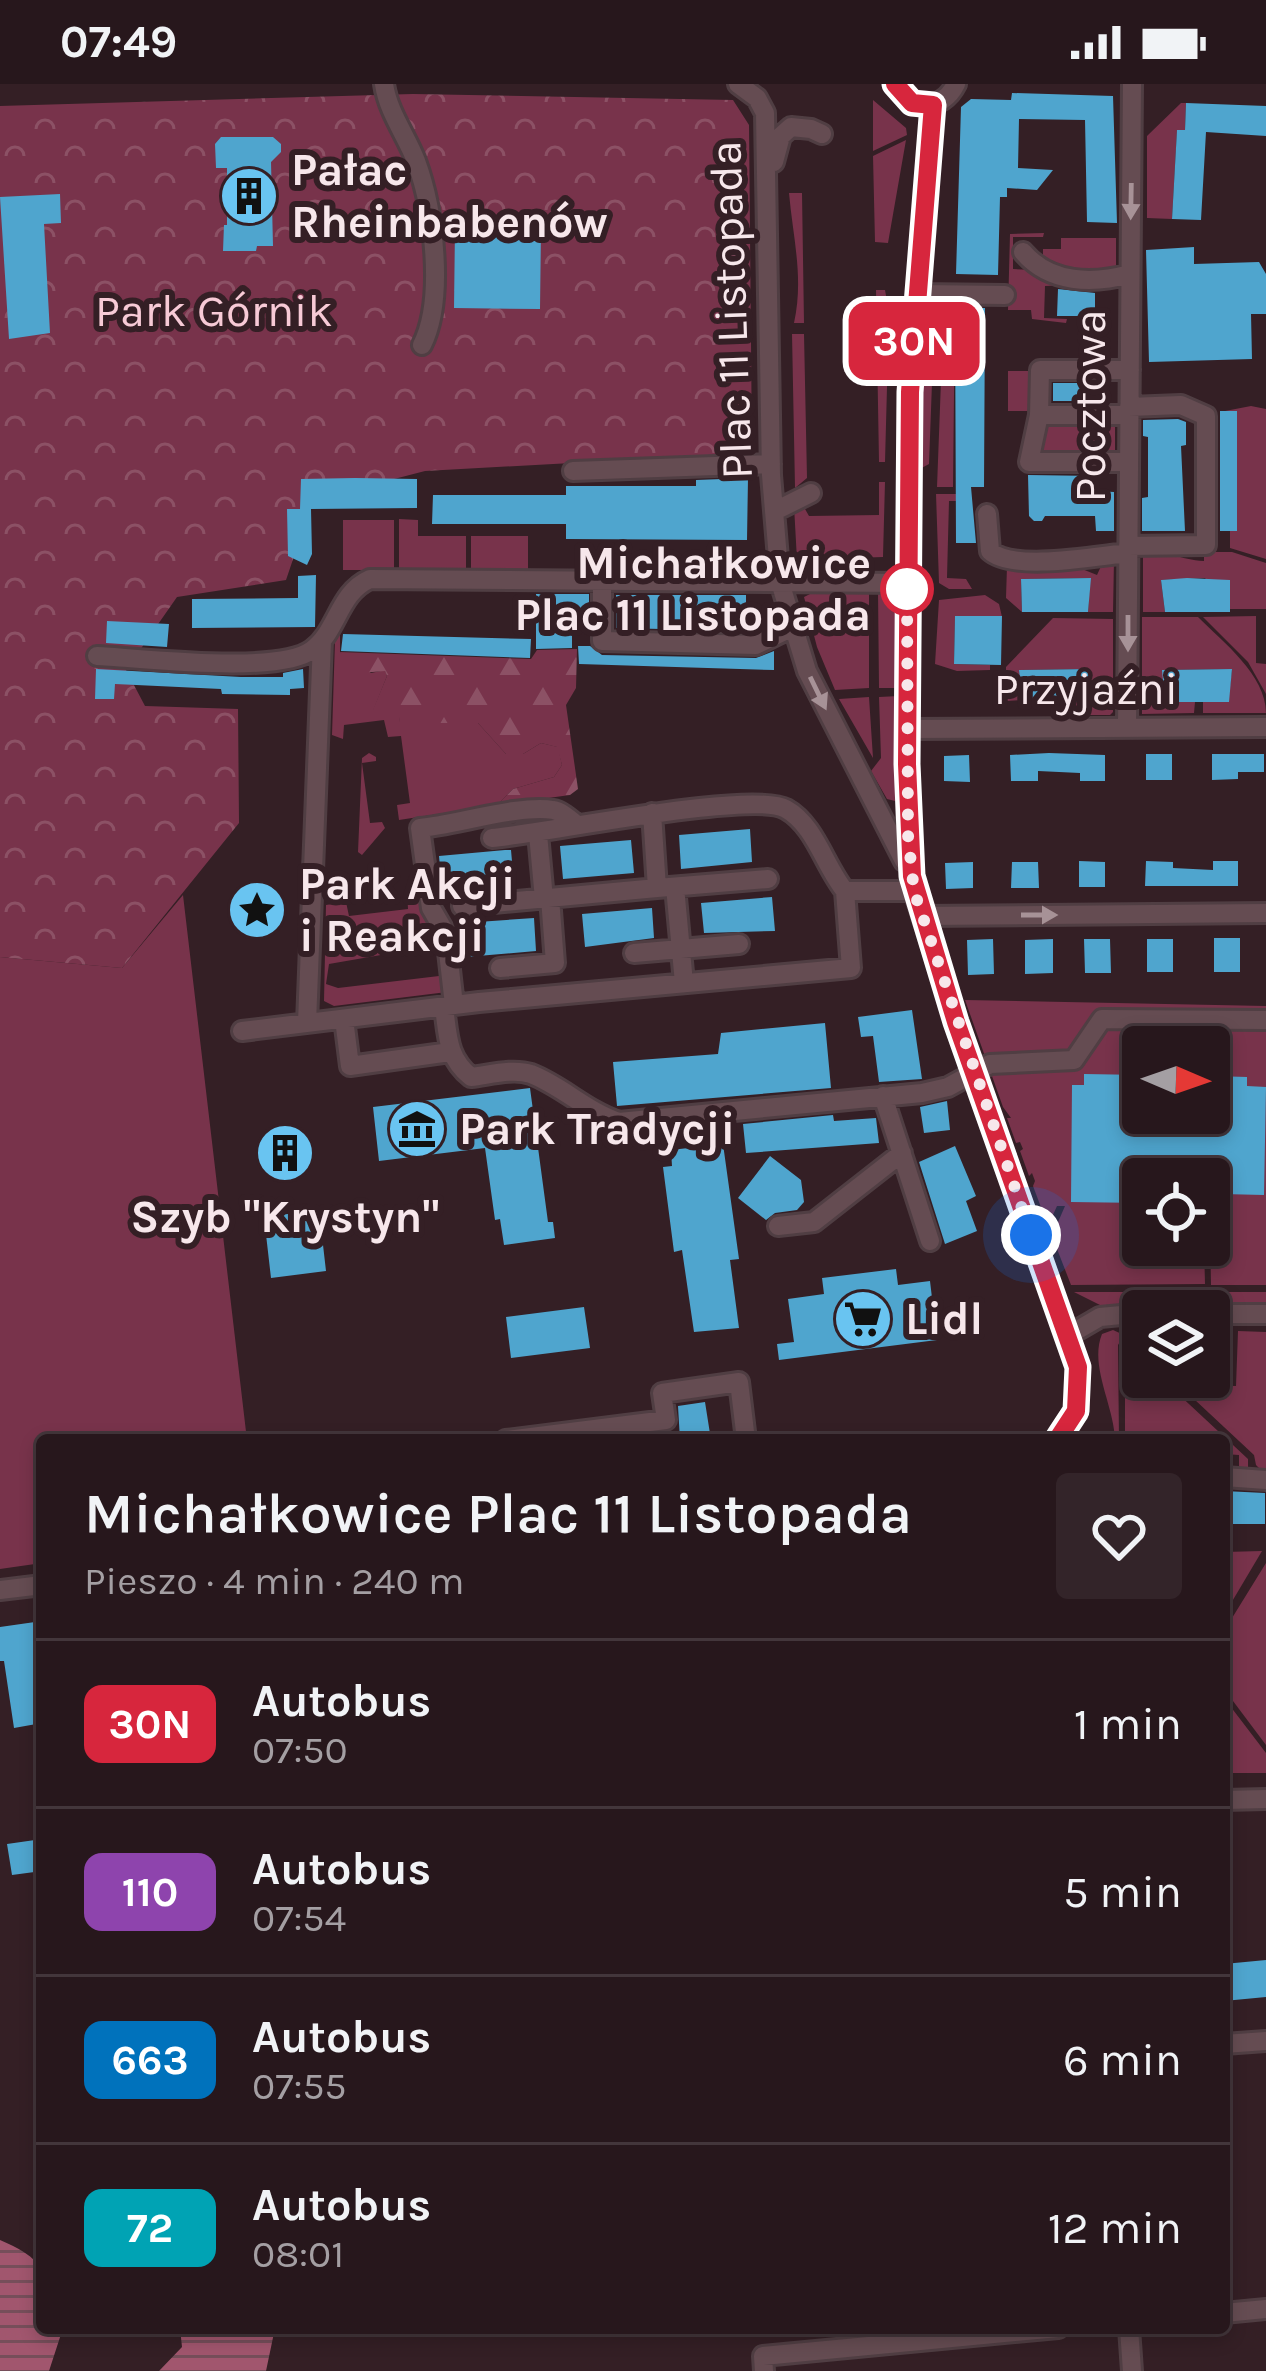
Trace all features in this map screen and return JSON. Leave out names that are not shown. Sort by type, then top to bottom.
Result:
[{"type":"street","points":[[384,84],[387,102],[418,168],[426,204],[435,286],[430,328],[422,345]]},
{"type":"street","name":"Plac 11 Listopada","points":[[739,84],[764,106],[771,464],[780,582],[819,696],[913,884]]},
{"type":"street","points":[[895,84],[912,103],[933,105],[945,100],[956,84]]},
{"type":"street","name":"Pocztowa","points":[[1127,728],[1132,84]]},
{"type":"street","points":[[933,105],[910,392],[907,729],[913,884],[1078,1367],[1076,1411],[1067,1434]]},
{"type":"street","points":[[767,188],[785,131],[799,126],[822,134]]},
{"type":"street","points":[[1023,252],[1043,268],[1068,278],[1101,280],[1130,274]]},
{"type":"street","points":[[918,294],[1005,296]]},
{"type":"street","points":[[1129,463],[1029,462],[1039,415],[1040,370],[1130,370]]},
{"type":"street","points":[[987,514],[990,550],[1005,560],[1097,558],[1128,550],[1206,545],[1206,416],[1181,405],[1039,415]]},
{"type":"street","points":[[573,471],[771,464]]},
{"type":"street","points":[[777,510],[811,493]]},
{"type":"street","points":[[97,656],[265,663],[306,655],[322,641],[349,594],[370,579],[907,583]]},
{"type":"street","points":[[602,580],[602,640],[756,645],[793,627]]},
{"type":"street","points":[[307,1023],[322,641]]},
{"type":"street","name":"Przyjaźni","points":[[907,729],[1266,727]]},
{"type":"street","points":[[242,1031],[559,994],[851,968],[845,891],[805,827],[789,810],[770,802],[652,813],[492,838]]},
{"type":"street","points":[[578,825],[555,809],[420,828],[431,908],[446,934],[450,1052],[457,1066],[471,1077],[532,1075],[593,1114],[619,1122],[948,1087],[989,1064],[1074,1060],[1102,1019],[1266,1020]]},
{"type":"street","points":[[652,813],[684,983]]},
{"type":"street","points":[[538,834],[559,994]]},
{"type":"street","points":[[462,906],[768,879]]},
{"type":"street","points":[[845,891],[913,884]]},
{"type":"street","points":[[922,916],[1266,913]]},
{"type":"street","points":[[634,953],[739,944]]},
{"type":"street","points":[[500,968],[555,963]]},
{"type":"street","points":[[344,1019],[350,1066],[450,1052]]},
{"type":"street","points":[[883,1096],[930,1241]]},
{"type":"street","points":[[778,1226],[814,1222],[902,1153]]},
{"type":"street","points":[[1230,1314],[1266,1314]]},
{"type":"street","points":[[1069,1335],[1100,1317],[1122,1315]]},
{"type":"street","points":[[554,1434],[666,1420],[662,1393],[739,1382],[745,1434]]},
{"type":"street","points":[[1230,1477],[1266,1480]]},
{"type":"street","points":[[0,1590],[36,1586]]},
{"type":"street","points":[[1230,1800],[1266,1799]]},
{"type":"street","points":[[1230,2044],[1266,2042]]},
{"type":"street","points":[[1230,2312],[1266,2309]]},
{"type":"street","points":[[764,2371],[763,2356],[995,2334]]},
{"type":"street","points":[[1129,2334],[1132,2371]]},
{"type":"green space","name":"Park Górnik","points":[[413,94],[733,100],[749,125],[752,453],[425,471],[313,500],[286,580],[177,597],[126,670],[145,706],[238,709],[239,823],[122,968],[0,957],[0,106]]},
{"type":"green space","points":[[873,100],[906,128],[907,135],[873,151]]},
{"type":"green space","points":[[1186,103],[1185,130],[1177,131],[1172,219],[1147,218],[1147,136]]},
{"type":"green space","points":[[906,140],[888,243],[875,242],[873,156]]},
{"type":"green space","points":[[789,193],[802,193],[804,323],[794,323],[798,274]]},
{"type":"green space","points":[[1044,233],[1043,237],[1013,237],[1013,269],[1036,270],[1070,285],[1045,286],[1044,318],[1067,319],[1066,323],[1032,319],[1031,310],[1008,310],[1010,234]]},
{"type":"green space","points":[[1061,238],[1116,238],[1116,272],[1071,273],[1043,263],[1043,249],[1061,249]]},
{"type":"green space","points":[[876,290],[885,290],[889,312],[885,462],[879,462]]},
{"type":"green space","points":[[944,301],[955,302],[953,487],[937,487]]},
{"type":"green space","points":[[935,302],[929,464],[918,470],[928,309]]},
{"type":"green space","points":[[792,334],[804,334],[807,478],[795,488]]},
{"type":"green space","points":[[1008,371],[1031,371],[1030,411],[1008,411]]},
{"type":"green space","points":[[1251,406],[1266,409],[1266,559],[1230,548],[1230,531],[1237,530],[1237,412],[1225,411]]},
{"type":"green space","points":[[1042,419],[1115,420],[1115,456],[1037,452]]},
{"type":"green space","points":[[879,482],[885,482],[883,557],[797,560],[794,506],[805,509],[809,516],[879,515]]},
{"type":"green space","points":[[936,494],[965,494],[966,501],[949,501],[947,578],[966,579],[972,589],[949,589],[939,583]]},
{"type":"green space","points":[[399,519],[418,520],[418,536],[466,536],[466,570],[399,569]]},
{"type":"green space","points":[[343,520],[394,520],[394,570],[343,570]]},
{"type":"green space","points":[[471,536],[528,536],[528,569],[471,569]]},
{"type":"green space","points":[[1143,550],[1204,561],[1204,552],[1232,552],[1266,563],[1266,609],[1230,609],[1205,578],[1161,580],[1165,612],[1143,612]]},
{"type":"green space","points":[[1114,560],[1113,612],[1088,612],[1090,578],[1021,579],[1022,612],[1006,598],[1007,566],[1077,567],[1097,575],[1102,564]]},
{"type":"green space","points":[[816,591],[869,591],[869,688],[835,690],[804,597]]},
{"type":"green space","points":[[878,591],[891,596],[898,610],[899,688],[879,688]]},
{"type":"green space","points":[[985,595],[999,604],[1002,617],[955,617],[954,664],[990,665],[990,670],[957,671],[935,664],[939,600]]},
{"type":"green space","points":[[1256,616],[1256,663],[1266,664],[1266,694],[1248,662],[1203,617]]},
{"type":"green space","points":[[1142,617],[1198,617],[1251,673],[1266,713],[1203,713],[1203,702],[1228,702],[1232,669],[1163,670],[1166,702],[1195,702],[1194,713],[1142,714]]},
{"type":"green space","points":[[1053,618],[1113,619],[1110,715],[1061,715],[1061,702],[1089,669],[1020,670],[1023,700],[1006,701],[1006,667]]},
{"type":"green space","points":[[340,633],[340,652],[371,673],[385,670],[387,676],[373,711],[399,711],[400,722],[478,723],[506,754],[523,754],[541,743],[558,747],[562,765],[554,777],[513,789],[497,805],[399,820],[397,805],[410,803],[401,736],[388,737],[384,720],[344,725],[343,739],[332,735],[335,640]]},
{"type":"green space","points":[[577,649],[576,688],[566,705],[578,789],[570,795],[497,805],[513,789],[554,777],[562,765],[557,747],[541,743],[523,754],[506,754],[478,723],[400,723],[398,711],[372,712],[385,671],[360,673],[340,652],[531,659],[537,650]]},
{"type":"green space","points":[[899,696],[899,802],[887,799],[871,771],[881,758],[879,697]]},
{"type":"green space","points":[[869,697],[873,758],[839,699]]},
{"type":"green space","points":[[369,753],[376,761],[362,763],[370,823],[382,822],[385,828],[362,855],[358,852],[362,758]]},
{"type":"green space","points":[[422,889],[440,938],[447,992],[334,1006],[324,1001],[326,905],[346,902],[349,916],[408,909],[407,891]],"holes":[[[427,947],[440,951],[439,976],[338,988],[326,984],[329,964]]]},
{"type":"green space","points":[[183,895],[246,1434],[36,1434],[36,1564],[0,1569],[0,957],[122,968]]},
{"type":"green space","points":[[965,1000],[1266,1006],[1266,1285],[1211,1285],[1211,1266],[1230,1266],[1230,1158],[1122,1158],[1122,1266],[1205,1266],[1205,1284],[1071,1285],[1052,1236],[1065,1206],[1057,1206],[1048,1226],[1023,1149],[1007,1118],[1011,1118]]},
{"type":"green space","points":[[1074,1292],[1122,1292],[1122,1305],[1100,1305]]},
{"type":"green space","points":[[1230,1292],[1266,1292],[1266,1307],[1230,1307]]},
{"type":"green space","points":[[1113,1330],[1122,1334],[1118,1345],[1119,1434],[1115,1434],[1100,1372],[1102,1334]]},
{"type":"green space","points":[[1238,1331],[1266,1332],[1266,1475],[1254,1455],[1193,1398],[1230,1398],[1230,1386],[1236,1386]]},
{"type":"green space","points":[[1125,1398],[1183,1398],[1221,1434],[1125,1434]]},
{"type":"green space","points":[[1230,1442],[1248,1459],[1248,1468],[1239,1468],[1239,1455],[1230,1454]]},
{"type":"green space","points":[[1262,1551],[1230,1605],[1230,1552]]},
{"type":"green space","points":[[1266,1563],[1266,1745],[1230,1697],[1230,1621]]},
{"type":"green space","points":[[1230,1706],[1266,1753],[1266,1773],[1230,1773]]},
{"type":"shaded area","points":[[0,2240],[36,2263],[36,2334],[61,2334],[49,2371],[0,2371]]},
{"type":"shaded area","points":[[181,2334],[274,2334],[266,2371],[159,2371],[182,2347]]},
{"type":"building","points":[[1012,93],[1113,96],[1117,223],[1087,222],[1085,120],[1019,119],[1018,168],[1053,170],[1037,190],[1007,188],[1007,197],[1000,197],[998,275],[956,274],[961,107],[971,99],[1011,100]]},
{"type":"building","points":[[1186,103],[1266,106],[1266,136],[1206,132],[1201,220],[1172,219],[1177,130],[1185,130]]},
{"type":"building","name":"Pałac Rheinbabenów","points":[[221,137],[273,137],[281,144],[281,152],[271,162],[273,246],[223,251],[227,168],[216,168],[215,144]]},
{"type":"building","points":[[60,194],[61,223],[44,224],[50,333],[9,339],[0,197]]},
{"type":"building","points":[[455,228],[541,229],[540,309],[454,308]]},
{"type":"building","points":[[1194,247],[1194,264],[1259,262],[1266,274],[1266,314],[1251,314],[1252,359],[1149,362],[1146,250]]},
{"type":"building","points":[[1058,289],[1095,293],[1095,316],[1057,316]]},
{"type":"building","points":[[955,308],[985,308],[984,487],[971,487],[976,543],[956,543]]},
{"type":"building","points":[[1053,383],[1096,383],[1095,401],[1053,401]]},
{"type":"building","points":[[1220,411],[1237,411],[1237,531],[1220,531]]},
{"type":"building","points":[[1143,420],[1186,422],[1186,445],[1181,446],[1185,531],[1142,531],[1142,498],[1148,497],[1148,437],[1143,436]]},
{"type":"building","points":[[1028,475],[1096,476],[1096,491],[1114,492],[1114,531],[1096,531],[1095,516],[1045,516],[1034,521],[1029,516]]},
{"type":"building","points":[[748,478],[747,540],[566,539],[566,524],[432,524],[433,495],[566,495],[566,486],[696,486],[696,480]]},
{"type":"building","points":[[301,479],[417,479],[417,508],[311,509],[312,554],[307,565],[288,556],[287,509],[300,509]]},
{"type":"building","points":[[316,575],[315,627],[192,628],[192,599],[298,598],[298,576]]},
{"type":"building","points":[[1091,578],[1088,612],[1022,612],[1021,579]]},
{"type":"building","points":[[1161,580],[1230,580],[1230,612],[1165,612]]},
{"type":"building","points":[[536,594],[589,594],[589,609],[572,608],[572,648],[536,649]]},
{"type":"building","points":[[616,595],[746,595],[746,611],[760,611],[761,628],[616,628]]},
{"type":"building","points":[[955,616],[1002,616],[1001,665],[954,664]]},
{"type":"building","points":[[107,621],[169,624],[167,647],[106,643]]},
{"type":"building","points":[[343,634],[531,639],[530,658],[341,651]]},
{"type":"building","points":[[578,646],[590,646],[602,655],[756,658],[774,651],[774,670],[579,664]]},
{"type":"building","points":[[96,669],[283,677],[283,673],[303,669],[304,688],[290,689],[290,695],[222,694],[221,689],[115,684],[114,699],[95,699]]},
{"type":"building","points":[[1090,669],[1090,702],[1023,702],[1019,670]]},
{"type":"building","points":[[1232,669],[1229,702],[1165,702],[1162,670]]},
{"type":"building","points":[[1146,754],[1172,754],[1172,780],[1146,780]]},
{"type":"building","points":[[1212,754],[1264,754],[1264,772],[1238,772],[1238,779],[1212,780]]},
{"type":"building","points":[[969,755],[970,782],[944,781],[944,756]]},
{"type":"building","points":[[1010,755],[1105,755],[1105,781],[1080,781],[1080,773],[1038,771],[1038,781],[1011,781]]},
{"type":"building","points":[[750,829],[752,862],[681,869],[679,835]]},
{"type":"building","points":[[631,840],[634,873],[563,879],[560,846]]},
{"type":"building","points":[[511,850],[514,884],[442,890],[439,856]]},
{"type":"building","points":[[1079,861],[1105,862],[1105,887],[1079,887]]},
{"type":"building","points":[[1146,861],[1213,870],[1213,861],[1238,861],[1238,886],[1145,886]]},
{"type":"building","points":[[973,862],[973,888],[946,889],[945,863]]},
{"type":"building","points":[[1012,862],[1038,862],[1039,888],[1011,888]]},
{"type":"building","points":[[772,897],[775,931],[704,933],[701,903]]},
{"type":"building","points":[[652,908],[654,938],[585,947],[582,914]]},
{"type":"building","points":[[534,918],[536,951],[466,957],[463,923]]},
{"type":"building","points":[[1214,938],[1240,938],[1240,972],[1214,972]]},
{"type":"building","points":[[993,939],[994,974],[968,975],[967,940]]},
{"type":"building","points":[[1053,939],[1053,973],[1025,974],[1025,940]]},
{"type":"building","points":[[1084,939],[1110,939],[1111,973],[1085,973]]},
{"type":"building","points":[[1147,939],[1173,939],[1173,972],[1147,972]]},
{"type":"building","points":[[912,1010],[922,1079],[879,1082],[873,1036],[861,1037],[858,1017]]},
{"type":"building","points":[[825,1023],[831,1088],[617,1106],[613,1062],[718,1054],[721,1033]]},
{"type":"building","points":[[1084,1074],[1122,1075],[1122,1134],[1230,1134],[1230,1076],[1247,1077],[1247,1086],[1266,1087],[1264,1195],[1230,1194],[1230,1158],[1122,1158],[1122,1203],[1071,1202],[1072,1085],[1084,1085]]},
{"type":"building","points":[[530,1088],[548,1222],[553,1222],[555,1238],[504,1245],[500,1219],[495,1220],[485,1148],[379,1161],[373,1107]]},
{"type":"building","points":[[947,1101],[950,1130],[924,1133],[920,1107]]},
{"type":"building","points":[[833,1115],[834,1121],[876,1118],[879,1143],[746,1153],[743,1124]]},
{"type":"building","points":[[723,1144],[739,1259],[730,1260],[739,1328],[694,1332],[682,1250],[674,1252],[663,1167],[672,1166],[671,1150]]},
{"type":"building","points":[[955,1146],[976,1196],[966,1201],[977,1231],[945,1244],[919,1162]]},
{"type":"building","points":[[770,1156],[801,1180],[804,1202],[797,1210],[775,1213],[766,1220],[738,1198]]},
{"type":"building","points":[[319,1210],[326,1271],[271,1278],[264,1217]]},
{"type":"building","name":"Lidl","points":[[896,1269],[898,1285],[930,1281],[937,1340],[779,1360],[777,1344],[794,1342],[788,1299],[824,1294],[822,1278]]},
{"type":"building","points":[[584,1307],[590,1348],[511,1358],[506,1317]]},
{"type":"building","points":[[705,1402],[710,1434],[680,1434],[678,1406]]},
{"type":"building","points":[[1230,1491],[1265,1493],[1265,1524],[1230,1524]]},
{"type":"building","points":[[36,1622],[36,1724],[14,1728],[4,1661],[0,1661],[0,1627]]},
{"type":"building","points":[[36,1840],[36,1872],[12,1875],[7,1844]]},
{"type":"building","points":[[1266,1960],[1266,1997],[1230,2000],[1230,1963]]},
{"type":"bus line","name":"30N","points":[[895,84],[912,103],[933,105],[910,392],[907,764],[912,876],[956,1022],[1078,1367],[1076,1411],[1062,1434]]},
{"type":"place","name":"Pałac Rheinbabenów","points":[[249,196]]},
{"type":"place","name":"Michałkowice Plac 11 Listopada","points":[[907,589]]},
{"type":"place","name":"Park Akcji i Reakcji","points":[[257,910]]},
{"type":"place","name":"Park Tradycji","points":[[417,1129]]},
{"type":"place","name":"Szyb \"Krystyn\"","points":[[285,1153]]},
{"type":"place","name":"Lidl","points":[[863,1319]]},
{"type":"route","points":[[907,589],[907,583],[908,835],[914,891],[1031,1235]]}]
